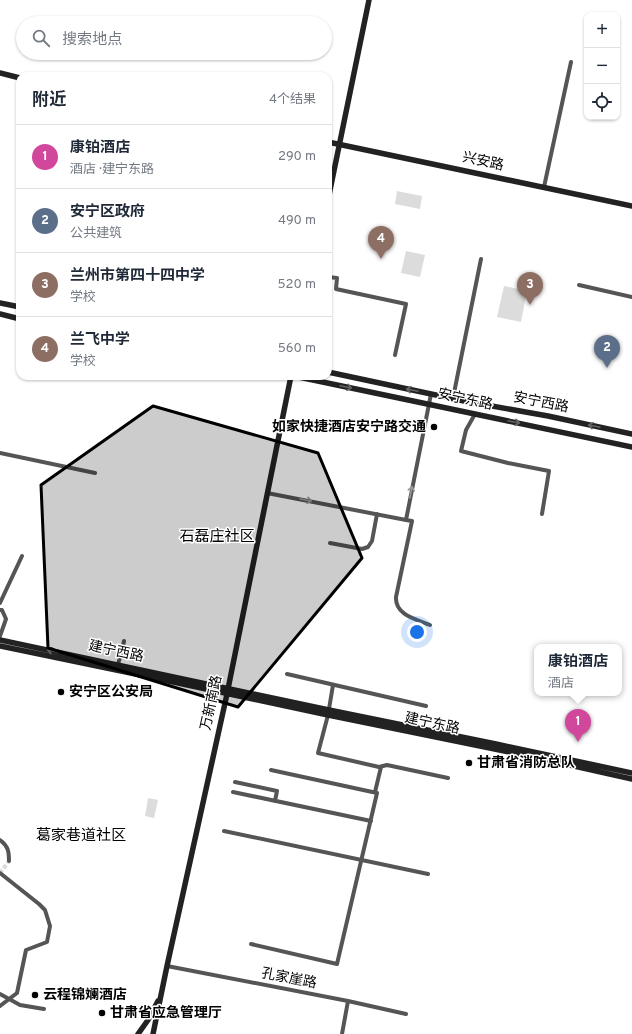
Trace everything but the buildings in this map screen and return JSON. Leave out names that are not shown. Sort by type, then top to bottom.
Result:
[{"type":"main road","points":[[332,181],[369,0]]},
{"type":"main road","points":[[0,73],[16,77]]},
{"type":"main road","name":"兴安路","points":[[332,143],[632,206]]},
{"type":"main road","points":[[0,303],[16,306]]},
{"type":"main road","points":[[0,314],[16,318]]},
{"type":"main road","name":"安宁西路","points":[[332,373],[632,434]]},
{"type":"main road","name":"万新南路","points":[[153,1034],[227,691],[290,380]]},
{"type":"main road","name":"安宁东路","points":[[313,380],[632,447]]},
{"type":"main road","name":"建宁西路","points":[[0,640],[118,664],[227,691]]},
{"type":"main road","name":"建宁西路","points":[[0,646],[150,677],[227,691]]},
{"type":"main road","name":"建宁东路","points":[[227,691],[632,779]]},
{"type":"main road","name":"建宁东路","points":[[328,713],[488,742],[632,773]]},
{"type":"main road","points":[[138,1034],[148,1020],[160,998]]},
{"type":"street","points":[[544,188],[571,62]]},
{"type":"street","points":[[453,398],[481,259]]},
{"type":"street","points":[[332,277],[337,278],[336,289],[406,304],[395,355]]},
{"type":"street","points":[[579,285],[632,296]]},
{"type":"street","points":[[406,520],[431,394]]},
{"type":"street","points":[[475,414],[466,430],[461,451],[508,463],[549,471],[542,514]]},
{"type":"street","points":[[0,453],[95,474]]},
{"type":"street","points":[[268,493],[412,522],[395,602],[400,611],[430,625]]},
{"type":"street","points":[[330,542],[362,549],[368,547],[372,541],[377,514]]},
{"type":"street","points":[[0,603],[22,556]]},
{"type":"street","points":[[0,610],[2,610],[6,619],[0,636]]},
{"type":"street","points":[[118,664],[121,654]]},
{"type":"street","points":[[287,674],[426,706]]},
{"type":"street","points":[[333,685],[318,754],[379,767],[387,765],[448,778]]},
{"type":"street","points":[[251,944],[337,964],[371,821],[377,793],[375,792],[381,767]]},
{"type":"street","points":[[271,770],[375,792]]},
{"type":"street","points":[[235,782],[277,791],[276,801]]},
{"type":"street","points":[[233,792],[371,821]]},
{"type":"street","points":[[224,831],[428,874]]},
{"type":"street","points":[[0,840],[6,845],[9,852],[9,861]]},
{"type":"street","points":[[0,873],[45,910],[50,926],[47,942],[26,950],[17,994],[0,1006]]},
{"type":"street","name":"孔家崖路","points":[[167,966],[348,1001],[406,1014]]},
{"type":"street","points":[[0,994],[20,1005],[44,1009]]},
{"type":"street","points":[[342,1034],[348,1001]]},
{"type":"highlighted area","points":[[153,406],[318,453],[362,558],[238,707],[48,648],[41,485]]},
{"type":"shaded area","points":[[397,191],[422,196],[420,209],[395,204]]},
{"type":"shaded area","points":[[406,251],[425,255],[420,277],[401,273]]},
{"type":"shaded area","points":[[504,286],[527,291],[521,322],[497,317]]},
{"type":"shaded area","points":[[148,798],[158,800],[154,818],[145,816]]},
{"type":"tunnel","points":[[121,654],[123,646]]},
{"type":"tunnel","points":[[0,873],[9,861]]},
{"type":"place","name":"兰飞中学","points":[[381,259]]},
{"type":"place","name":"兰州市第四十四中学","points":[[530,305]]},
{"type":"place","name":"安宁区政府","points":[[607,368]]},
{"type":"place","name":"如家快捷酒店安宁路交通","points":[[434,427]]},
{"type":"place","name":"安宁区公安局","points":[[61,692]]},
{"type":"place","name":"康铂酒店","points":[[578,742]]},
{"type":"place","name":"甘肃省消防总队","points":[[469,763]]},
{"type":"place","name":"云程锦斓酒店","points":[[35,995]]},
{"type":"place","name":"甘肃省应急管理厅","points":[[102,1013]]},
{"type":"district","name":"石磊庄社区","points":[[217,537]]},
{"type":"district","name":"葛家巷道社区","points":[[81,836]]}]
